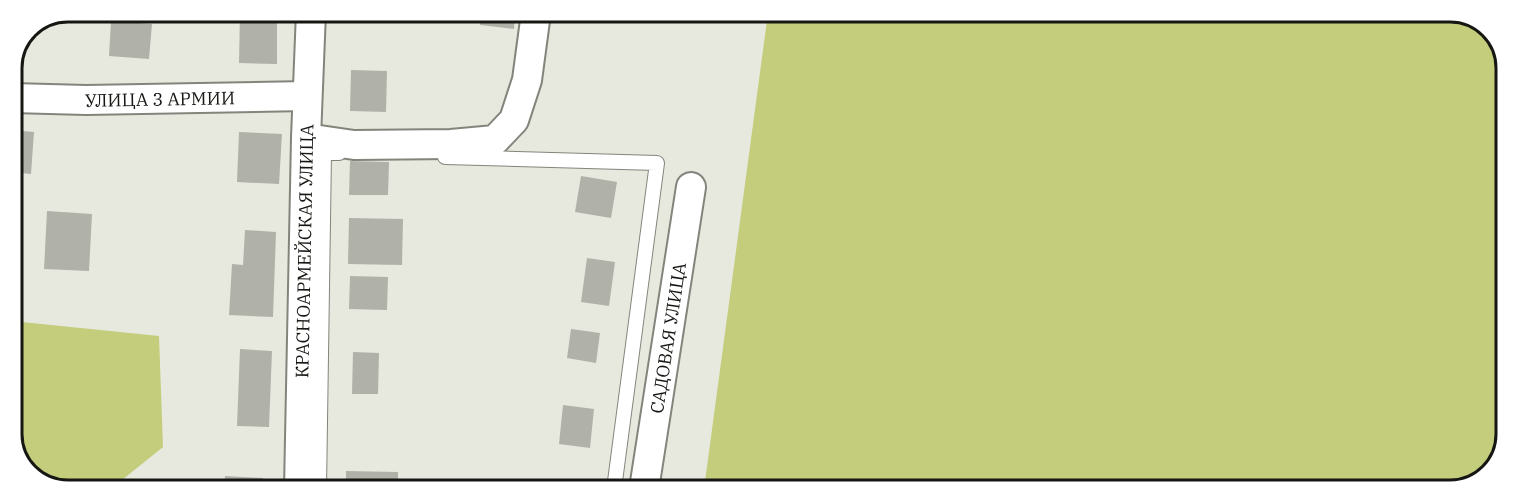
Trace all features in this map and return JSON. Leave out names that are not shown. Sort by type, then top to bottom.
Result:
[{"type":"street","name":"КРАСНОАРМЕЙСКАЯ УЛИЦА","points":[[299,480],[310,23]]},
{"type":"street","points":[[306,138],[354,145],[451,144],[495,140],[514,120],[527,80],[535,23]]},
{"type":"street","name":"УЛИЦА 3 АРМИИ","points":[[22,98],[86,100],[308,96]]},
{"type":"street","name":"САДОВАЯ УЛИЦА","points":[[645,480],[691,187]]},
{"type":"lane","points":[[318,480],[324,153],[657,163],[615,480]]},
{"type":"green space","points":[[767,23],[1450,23],[1470,27],[1489,45],[1495,65],[1496,435],[1488,460],[1473,474],[1459,480],[705,480]]},
{"type":"green space","points":[[23,322],[159,336],[163,447],[122,480],[56,479],[36,467],[26,452],[23,438]]},
{"type":"building","points":[[111,23],[152,24],[149,59],[109,56]]},
{"type":"building","points":[[240,23],[277,23],[277,64],[239,63]]},
{"type":"building","points":[[480,23],[514,23],[514,29],[480,25]]},
{"type":"building","points":[[351,70],[387,71],[386,112],[350,111]]},
{"type":"building","points":[[22,131],[34,132],[31,174],[22,173]]},
{"type":"building","points":[[239,132],[282,134],[279,184],[237,182]]},
{"type":"building","points":[[350,161],[389,162],[388,195],[349,195]]},
{"type":"building","points":[[581,176],[617,182],[611,218],[575,212]]},
{"type":"building","points":[[47,211],[92,214],[89,271],[44,269]]},
{"type":"building","points":[[349,218],[403,219],[402,265],[348,264]]},
{"type":"building","points":[[245,230],[276,232],[273,317],[229,315],[232,264],[243,265]]},
{"type":"building","points":[[587,258],[615,262],[609,306],[581,302]]},
{"type":"building","points":[[350,276],[388,277],[387,310],[349,309]]},
{"type":"building","points":[[571,329],[600,333],[596,363],[567,358]]},
{"type":"building","points":[[240,349],[272,351],[269,427],[237,426]]},
{"type":"building","points":[[353,352],[379,353],[378,394],[352,394]]},
{"type":"building","points":[[563,405],[594,409],[590,448],[559,444]]},
{"type":"building","points":[[346,471],[398,472],[398,480],[346,480]]},
{"type":"building","points":[[225,476],[263,478],[263,480],[225,480]]}]
